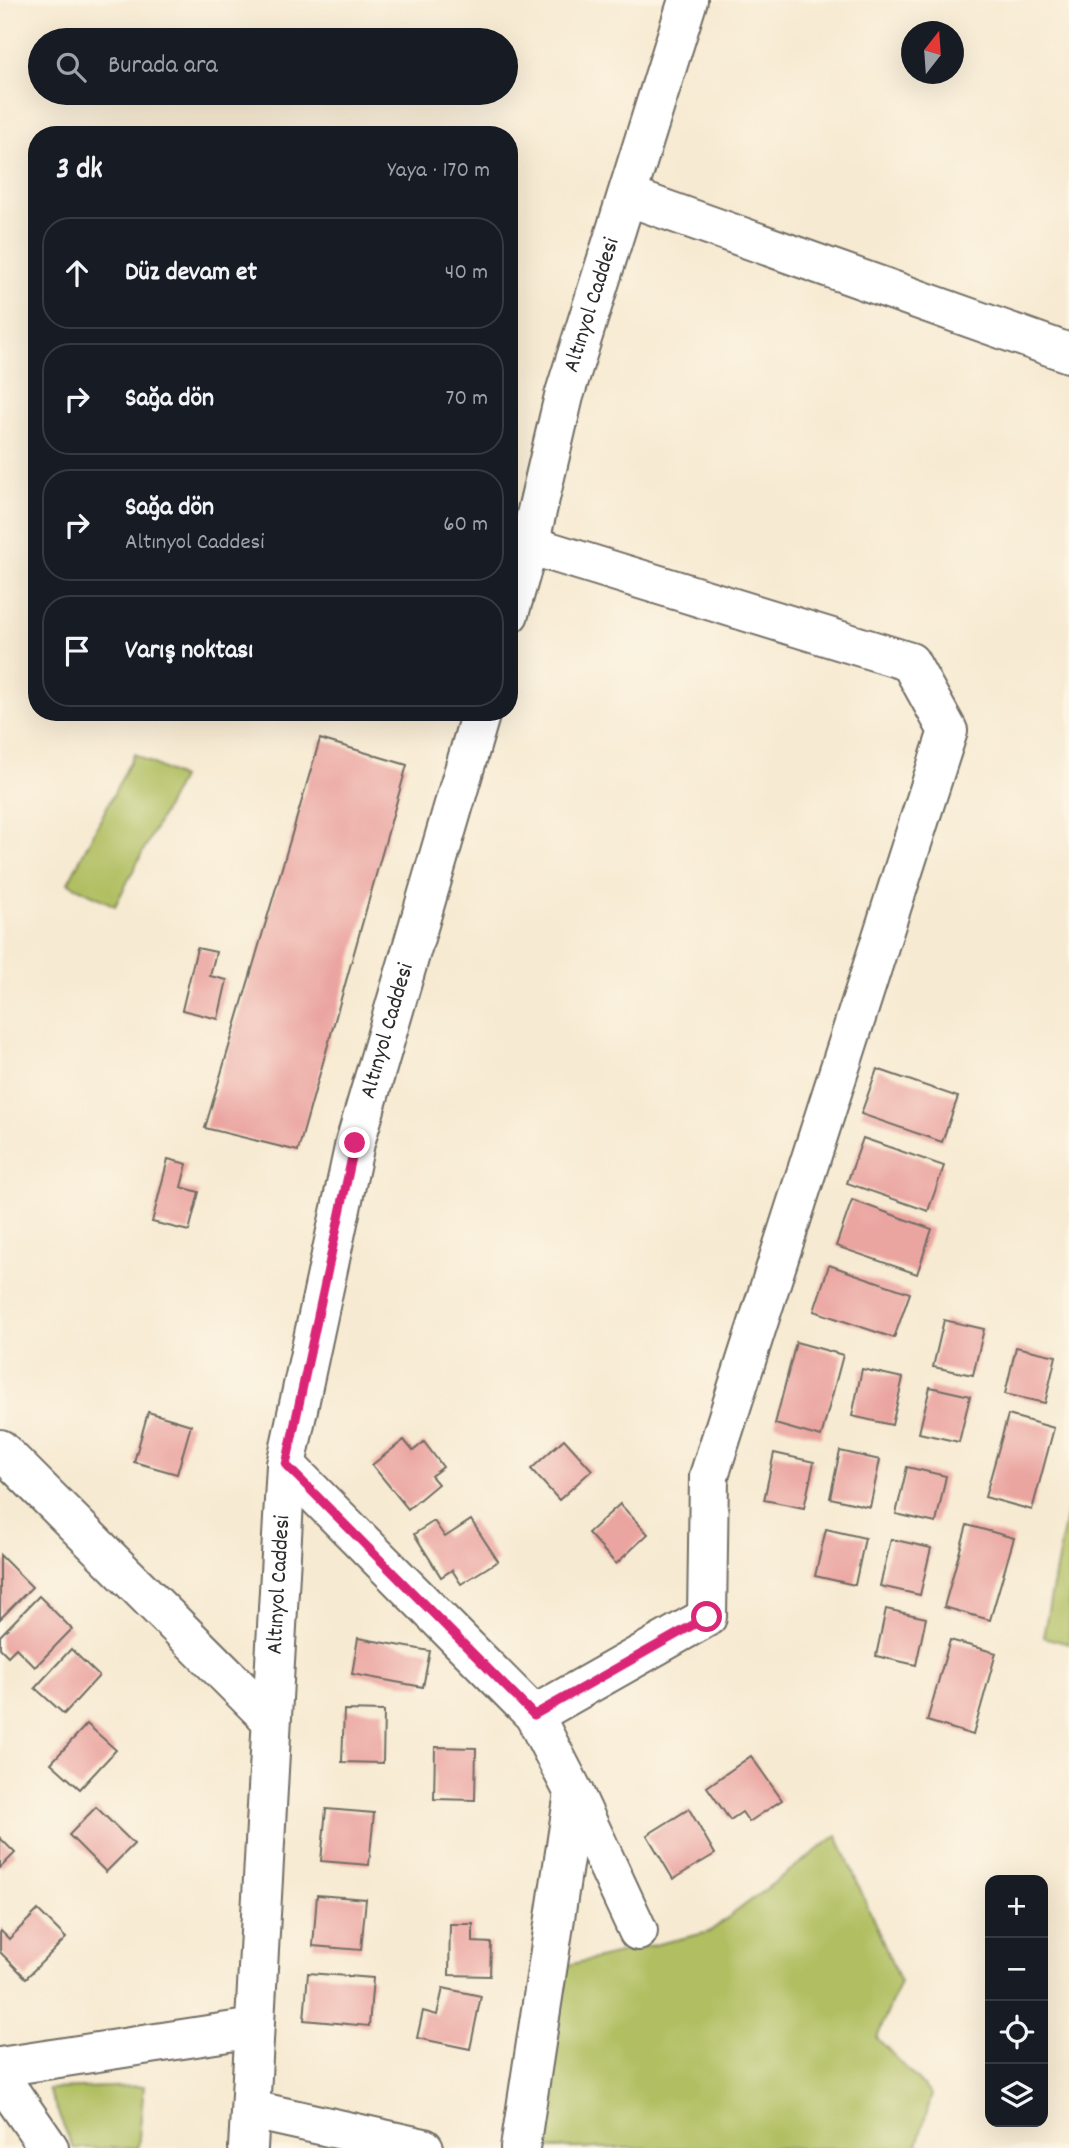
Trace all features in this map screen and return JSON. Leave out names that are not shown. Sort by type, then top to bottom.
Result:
[{"type":"street","name":"Altınyol Caddesi","points":[[518,583],[564,396],[688,0]]},
{"type":"street","points":[[627,196],[1069,353]]},
{"type":"street","points":[[529,545],[910,662],[948,731],[709,1476],[707,1617],[534,1715]]},
{"type":"street","name":"Altınyol Caddesi","points":[[248,2148],[286,1465],[355,1143],[478,721]]},
{"type":"street","points":[[0,1449],[271,1720]]},
{"type":"street","points":[[286,1465],[534,1715],[574,1793],[638,1931]]},
{"type":"street","points":[[520,2148],[574,1793]]},
{"type":"street","points":[[0,2067],[254,2028]]},
{"type":"street","points":[[0,2077],[49,2148]]},
{"type":"street","points":[[252,2110],[424,2148]]},
{"type":"green space","points":[[134,754],[181,778],[115,906],[68,883]]},
{"type":"green space","points":[[1069,1502],[1069,1644],[1043,1637]]},
{"type":"green space","points":[[837,1835],[900,1982],[877,2038],[932,2095],[916,2148],[539,2148],[568,1965],[709,1932]]},
{"type":"green space","points":[[144,2086],[138,2148],[73,2148],[48,2089]]},
{"type":"building","points":[[320,739],[407,765],[298,1151],[205,1128]]},
{"type":"building","points":[[197,948],[216,952],[210,976],[227,980],[218,1019],[182,1010]]},
{"type":"building","points":[[877,1069],[958,1097],[942,1142],[861,1114]]},
{"type":"building","points":[[863,1138],[944,1166],[928,1211],[847,1183]]},
{"type":"building","points":[[168,1159],[187,1164],[181,1187],[199,1192],[189,1231],[152,1222]]},
{"type":"building","points":[[852,1200],[932,1229],[917,1274],[836,1246]]},
{"type":"building","points":[[829,1265],[910,1293],[894,1338],[814,1311]]},
{"type":"building","points":[[944,1320],[984,1329],[973,1375],[933,1367]]},
{"type":"building","points":[[796,1342],[843,1355],[821,1437],[775,1424]]},
{"type":"building","points":[[1016,1347],[1056,1356],[1045,1403],[1005,1394]]},
{"type":"building","points":[[862,1369],[903,1378],[892,1425],[852,1416]]},
{"type":"building","points":[[930,1387],[970,1396],[959,1442],[919,1433]]},
{"type":"building","points":[[148,1412],[191,1425],[177,1474],[134,1462]]},
{"type":"building","points":[[1008,1415],[1054,1428],[1032,1510],[985,1497]]},
{"type":"building","points":[[564,1439],[592,1470],[559,1500],[531,1469]]},
{"type":"building","points":[[404,1440],[413,1451],[424,1442],[443,1467],[431,1476],[438,1484],[408,1509],[372,1465]]},
{"type":"building","points":[[840,1451],[880,1460],[870,1507],[830,1498]]},
{"type":"building","points":[[774,1453],[814,1462],[804,1508],[764,1500]]},
{"type":"building","points":[[907,1467],[946,1476],[936,1523],[896,1514]]},
{"type":"building","points":[[620,1504],[648,1534],[616,1564],[588,1533]]},
{"type":"building","points":[[471,1520],[498,1561],[461,1584],[452,1570],[441,1577],[414,1534],[434,1521],[445,1537]]},
{"type":"building","points":[[967,1525],[1014,1538],[990,1620],[944,1607]]},
{"type":"building","points":[[826,1529],[865,1538],[855,1585],[815,1576]]},
{"type":"building","points":[[891,1539],[931,1548],[920,1595],[880,1586]]},
{"type":"building","points":[[0,1555],[32,1587],[0,1619]]},
{"type":"building","points":[[39,1596],[72,1629],[35,1667],[16,1648],[8,1656],[0,1648],[0,1636]]},
{"type":"building","points":[[886,1609],[926,1618],[916,1665],[876,1656]]},
{"type":"building","points":[[358,1638],[430,1651],[423,1687],[352,1674]]},
{"type":"building","points":[[950,1640],[996,1653],[973,1735],[927,1721]]},
{"type":"building","points":[[71,1649],[99,1676],[64,1714],[35,1688]]},
{"type":"building","points":[[344,1710],[384,1711],[383,1763],[342,1762]]},
{"type":"building","points":[[87,1724],[116,1750],[80,1789],[51,1763]]},
{"type":"building","points":[[435,1747],[476,1748],[475,1800],[434,1799]]},
{"type":"building","points":[[751,1756],[782,1800],[749,1822],[742,1812],[730,1820],[707,1787]]},
{"type":"building","points":[[96,1807],[134,1844],[106,1872],[69,1835]]},
{"type":"building","points":[[326,1809],[374,1813],[369,1865],[321,1861]]},
{"type":"building","points":[[689,1809],[715,1854],[673,1879],[647,1835]]},
{"type":"building","points":[[0,1838],[15,1853],[0,1868]]},
{"type":"building","points":[[317,1895],[366,1899],[361,1950],[313,1946]]},
{"type":"building","points":[[38,1910],[66,1938],[26,1978],[0,1952],[0,1933],[1,1931],[9,1939]]},
{"type":"building","points":[[450,1924],[473,1924],[473,1942],[491,1943],[490,1976],[449,1975]]},
{"type":"building","points":[[308,1973],[373,1978],[369,2026],[304,2020]]},
{"type":"building","points":[[443,1988],[481,1996],[470,2049],[417,2038],[423,2011],[437,2015]]},
{"type":"route","points":[[355,1143],[286,1465],[534,1715],[707,1617]]}]
